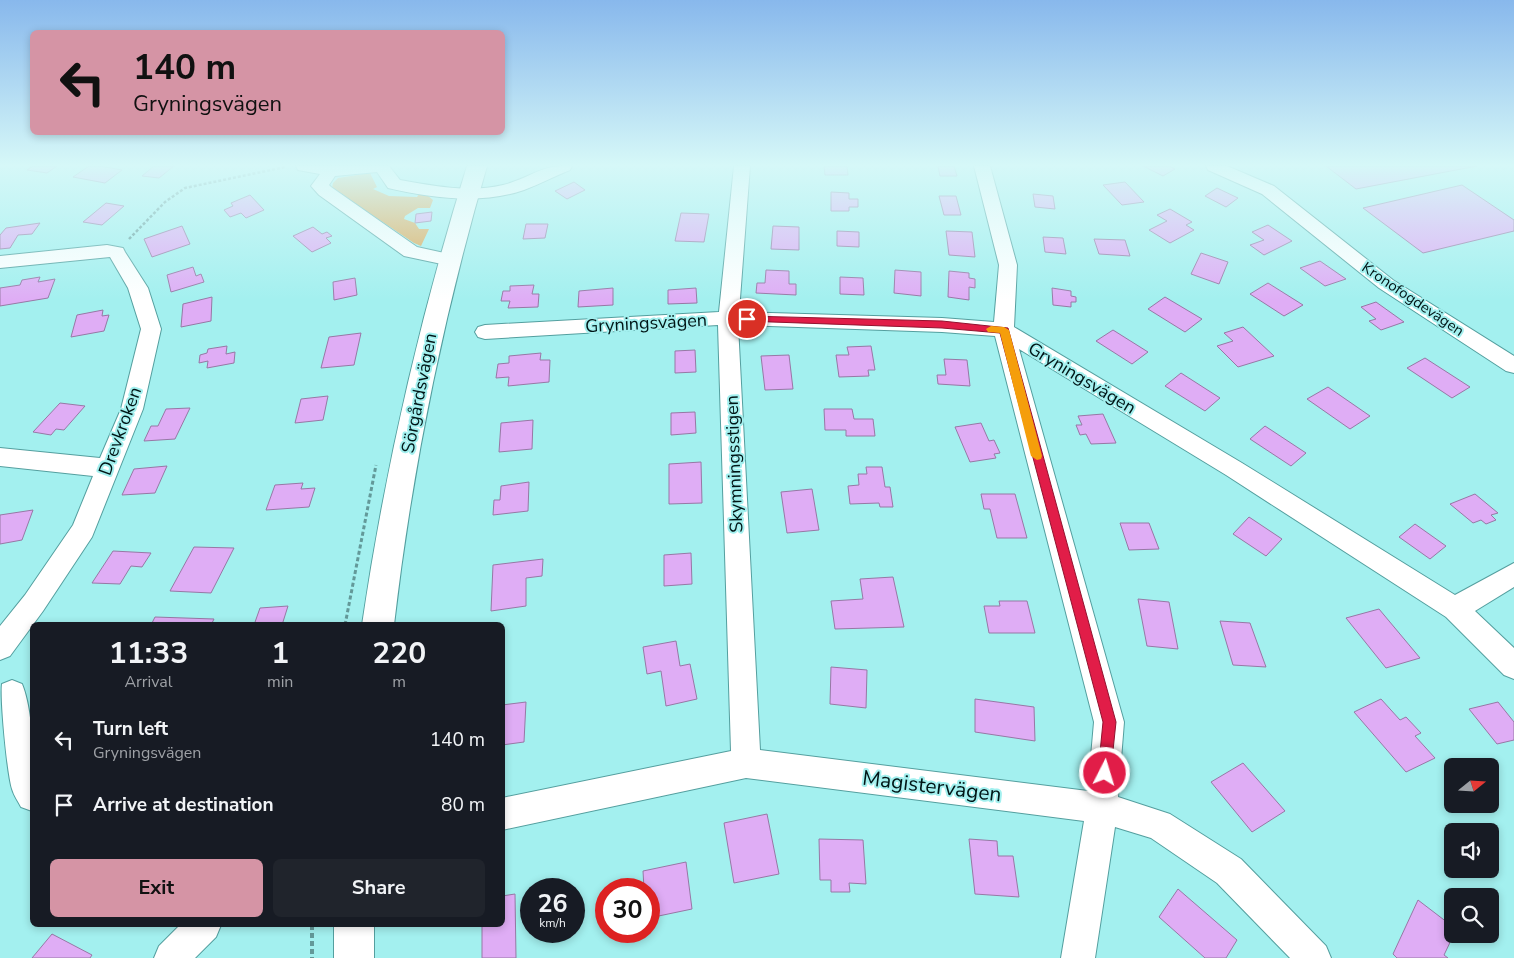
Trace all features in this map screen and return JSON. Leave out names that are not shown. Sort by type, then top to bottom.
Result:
[{"type":"street","points":[[353,211],[411,252],[451,260]]},
{"type":"street","name":"Sörgårdsvägen","points":[[378,622],[398,494],[428,343],[465,211]]},
{"type":"street","name":"Skymningsstigen","points":[[738,211],[728,318],[746,763]]},
{"type":"street","points":[[994,211],[1008,265],[1004,330],[1110,722],[1102,808],[1078,958]]},
{"type":"street","name":"Kronofogdevägen","points":[[1294,211],[1386,284],[1514,366]]},
{"type":"street","points":[[0,262],[106,251],[116,252]]},
{"type":"street","name":"Drevkroken","points":[[0,647],[34,603],[82,530],[132,409],[151,329],[138,288],[116,252]]},
{"type":"street","name":"Gryningsvägen","points":[[485,332],[728,318],[942,325],[1004,330],[1234,469],[1455,609],[1514,666]]},
{"type":"street","points":[[0,457],[107,468]]},
{"type":"street","points":[[1455,609],[1514,574]]},
{"type":"street","points":[[12,694],[27,788],[30,793]]},
{"type":"street","name":"Magistervägen","points":[[505,813],[746,763],[1102,808],[1159,825],[1229,871],[1314,958]]},
{"type":"street","points":[[171,958],[202,927]]},
{"type":"street","points":[[354,927],[354,958]]},
{"type":"path","points":[[116,252],[156,211]]},
{"type":"path","points":[[312,927],[312,958]]},
{"type":"shaded area","points":[[366,211],[414,211],[405,216],[404,219],[415,223],[419,229],[429,229],[421,246]]},
{"type":"building","points":[[97,211],[119,211],[102,225],[83,222]]},
{"type":"building","points":[[225,211],[262,211],[246,218],[241,213],[230,217]]},
{"type":"building","points":[[943,211],[960,211],[961,215],[944,215]]},
{"type":"building","points":[[1166,211],[1173,211],[1192,222],[1186,225],[1194,230],[1170,243],[1149,230],[1167,221],[1157,215]]},
{"type":"building","points":[[1367,211],[1500,211],[1514,220],[1514,231],[1423,253]]},
{"type":"building","points":[[432,212],[431,221],[415,223],[416,214]]},
{"type":"building","points":[[681,213],[709,214],[704,242],[675,241]]},
{"type":"building","points":[[40,223],[32,234],[18,235],[10,248],[0,249],[0,235],[6,228]]},
{"type":"building","points":[[526,224],[548,224],[545,238],[523,239]]},
{"type":"building","points":[[1268,225],[1292,241],[1264,255],[1250,245],[1264,240],[1252,232]]},
{"type":"building","points":[[182,226],[190,244],[152,257],[144,239]]},
{"type":"building","points":[[773,226],[799,227],[799,250],[771,249]]},
{"type":"building","points":[[313,227],[322,234],[327,232],[332,236],[326,238],[331,243],[312,252],[293,236]]},
{"type":"building","points":[[837,231],[859,232],[859,247],[837,246]]},
{"type":"building","points":[[946,231],[972,232],[975,257],[949,255]]},
{"type":"building","points":[[1043,237],[1063,238],[1066,254],[1045,252]]},
{"type":"building","points":[[1094,239],[1125,240],[1130,256],[1099,254]]},
{"type":"building","points":[[1201,253],[1228,262],[1219,284],[1191,274]]},
{"type":"building","points":[[1320,261],[1346,279],[1325,286],[1300,268]]},
{"type":"building","points":[[193,267],[196,276],[201,274],[204,282],[171,292],[167,275]]},
{"type":"building","points":[[766,270],[789,271],[789,284],[796,284],[796,295],[756,293],[757,283],[765,283]]},
{"type":"building","points":[[895,270],[921,272],[921,296],[894,293]]},
{"type":"building","points":[[949,271],[969,273],[969,278],[975,279],[975,288],[969,287],[969,300],[948,297]]},
{"type":"building","points":[[40,277],[38,282],[55,279],[48,298],[0,306],[0,288],[20,285],[22,280]]},
{"type":"building","points":[[840,277],[863,278],[864,295],[840,294]]},
{"type":"building","points":[[355,278],[357,295],[334,300],[333,282]]},
{"type":"building","points":[[1268,283],[1303,305],[1284,316],[1250,294]]},
{"type":"building","points":[[534,285],[532,294],[539,294],[538,307],[508,308],[510,301],[501,301],[503,291],[510,291],[510,286]]},
{"type":"building","points":[[613,288],[613,305],[578,307],[579,291]]},
{"type":"building","points":[[696,288],[697,303],[668,304],[668,290]]},
{"type":"building","points":[[1052,288],[1071,291],[1071,296],[1076,297],[1076,302],[1071,302],[1071,307],[1053,305]]},
{"type":"building","points":[[212,297],[211,321],[181,327],[183,304]]},
{"type":"building","points":[[1165,297],[1202,319],[1185,332],[1148,309]]},
{"type":"building","points":[[1376,302],[1404,322],[1381,330],[1369,321],[1376,319],[1361,307]]},
{"type":"building","points":[[103,310],[102,316],[109,315],[104,331],[71,337],[77,315]]},
{"type":"building","points":[[1243,327],[1274,356],[1238,367],[1217,346],[1233,341],[1224,333]]},
{"type":"building","points":[[1113,330],[1148,352],[1132,364],[1096,341]]},
{"type":"building","points":[[361,333],[354,365],[321,368],[329,337]]},
{"type":"building","points":[[227,346],[226,354],[235,352],[234,363],[207,368],[208,361],[199,363],[200,355],[207,353],[208,349]]},
{"type":"building","points":[[871,346],[875,370],[868,370],[869,376],[839,377],[836,355],[849,355],[847,347]]},
{"type":"building","points":[[695,350],[696,372],[675,373],[675,351]]},
{"type":"building","points":[[541,353],[540,360],[550,360],[549,382],[508,386],[509,377],[496,378],[498,364],[509,363],[509,356]]},
{"type":"building","points":[[789,355],[793,389],[765,390],[761,356]]},
{"type":"building","points":[[1425,358],[1470,387],[1452,398],[1407,368]]},
{"type":"building","points":[[944,359],[967,360],[970,386],[938,384],[937,375],[946,375]]},
{"type":"building","points":[[1181,373],[1220,398],[1205,411],[1165,386]]},
{"type":"building","points":[[1328,387],[1370,416],[1350,429],[1307,399]]},
{"type":"building","points":[[328,396],[323,420],[295,423],[301,399]]},
{"type":"building","points":[[60,403],[85,406],[64,430],[56,429],[51,435],[33,432]]},
{"type":"building","points":[[190,408],[175,439],[144,441],[151,426],[158,426],[166,409]]},
{"type":"building","points":[[824,409],[852,409],[854,419],[873,419],[875,436],[846,436],[846,430],[825,430]]},
{"type":"building","points":[[695,412],[696,433],[671,435],[671,413]]},
{"type":"building","points":[[1103,414],[1116,443],[1091,444],[1086,434],[1080,435],[1076,425],[1082,425],[1078,416]]},
{"type":"building","points":[[533,420],[532,449],[499,452],[501,423]]},
{"type":"building","points":[[981,423],[989,441],[994,440],[1000,453],[994,454],[996,458],[970,462],[955,427]]},
{"type":"building","points":[[1265,426],[1306,453],[1291,466],[1250,439]]},
{"type":"building","points":[[701,462],[702,503],[669,504],[669,464]]},
{"type":"building","points":[[167,466],[155,493],[122,495],[134,469]]},
{"type":"building","points":[[866,467],[882,467],[885,487],[890,487],[893,507],[880,507],[879,503],[850,504],[848,486],[859,485],[858,474],[867,474]]},
{"type":"building","points":[[529,482],[528,511],[493,515],[494,500],[500,500],[501,486]]},
{"type":"building","points":[[303,483],[301,489],[315,488],[309,507],[266,510],[275,485]]},
{"type":"building","points":[[812,489],[819,530],[787,533],[781,492]]},
{"type":"building","points":[[981,494],[1015,494],[1027,538],[997,538],[990,509],[984,509]]},
{"type":"building","points":[[1475,494],[1498,513],[1491,515],[1496,520],[1486,524],[1481,520],[1473,523],[1450,504]]},
{"type":"building","points":[[33,510],[22,540],[0,544],[0,515]]},
{"type":"building","points":[[1249,517],[1282,539],[1266,556],[1233,534]]},
{"type":"building","points":[[1120,523],[1149,523],[1159,549],[1129,550]]},
{"type":"building","points":[[1415,524],[1446,546],[1430,559],[1399,537]]},
{"type":"building","points":[[194,547],[234,548],[211,593],[170,591]]},
{"type":"building","points":[[113,551],[151,553],[142,567],[131,566],[120,584],[92,583]]},
{"type":"building","points":[[691,553],[692,584],[664,586],[664,555]]},
{"type":"building","points":[[543,559],[542,576],[526,578],[526,606],[491,611],[493,565]]},
{"type":"building","points":[[893,577],[904,627],[835,629],[831,601],[863,599],[860,579]]},
{"type":"building","points":[[1138,599],[1169,602],[1178,649],[1147,646]]},
{"type":"building","points":[[999,601],[1027,601],[1035,633],[989,633],[984,606],[1000,606]]},
{"type":"building","points":[[288,606],[283,622],[255,622],[260,608]]},
{"type":"building","points":[[1379,609],[1420,658],[1386,668],[1346,618]]},
{"type":"building","points":[[155,617],[214,619],[212,622],[152,622]]},
{"type":"building","points":[[1220,621],[1250,623],[1266,667],[1233,665]]},
{"type":"building","points":[[676,641],[680,666],[690,664],[697,699],[666,706],[661,671],[647,674],[643,647]]},
{"type":"building","points":[[831,667],[867,670],[866,708],[830,704]]},
{"type":"building","points":[[975,699],[1034,707],[1035,741],[975,732]]},
{"type":"building","points":[[1381,699],[1400,720],[1406,717],[1421,733],[1415,736],[1435,758],[1406,772],[1354,712]]},
{"type":"building","points":[[526,702],[524,742],[505,745],[505,705]]},
{"type":"building","points":[[1498,702],[1514,722],[1514,740],[1497,744],[1469,709]]},
{"type":"building","points":[[1243,763],[1285,811],[1252,832],[1211,782]]},
{"type":"building","points":[[767,814],[779,874],[734,883],[724,823]]},
{"type":"building","points":[[819,839],[863,840],[866,884],[849,883],[850,892],[831,892],[831,880],[820,880]]},
{"type":"building","points":[[969,839],[997,841],[998,856],[1013,856],[1019,897],[975,894]]},
{"type":"building","points":[[686,862],[692,909],[660,916],[660,878],[643,878],[643,871]]},
{"type":"building","points":[[1178,889],[1237,940],[1226,958],[1205,958],[1159,917]]},
{"type":"building","points":[[515,894],[516,958],[482,958],[482,927],[505,927],[505,896]]},
{"type":"building","points":[[1418,900],[1444,920],[1444,943],[1450,943],[1444,955],[1448,958],[1397,958],[1393,954]]},
{"type":"building","points":[[52,934],[92,955],[90,958],[32,958]]},
{"type":"slow traffic","points":[[991,329],[1004,330],[1037,456]]},
{"type":"route","points":[[747,319],[942,325],[1004,330],[1110,722],[1105,773]]}]
